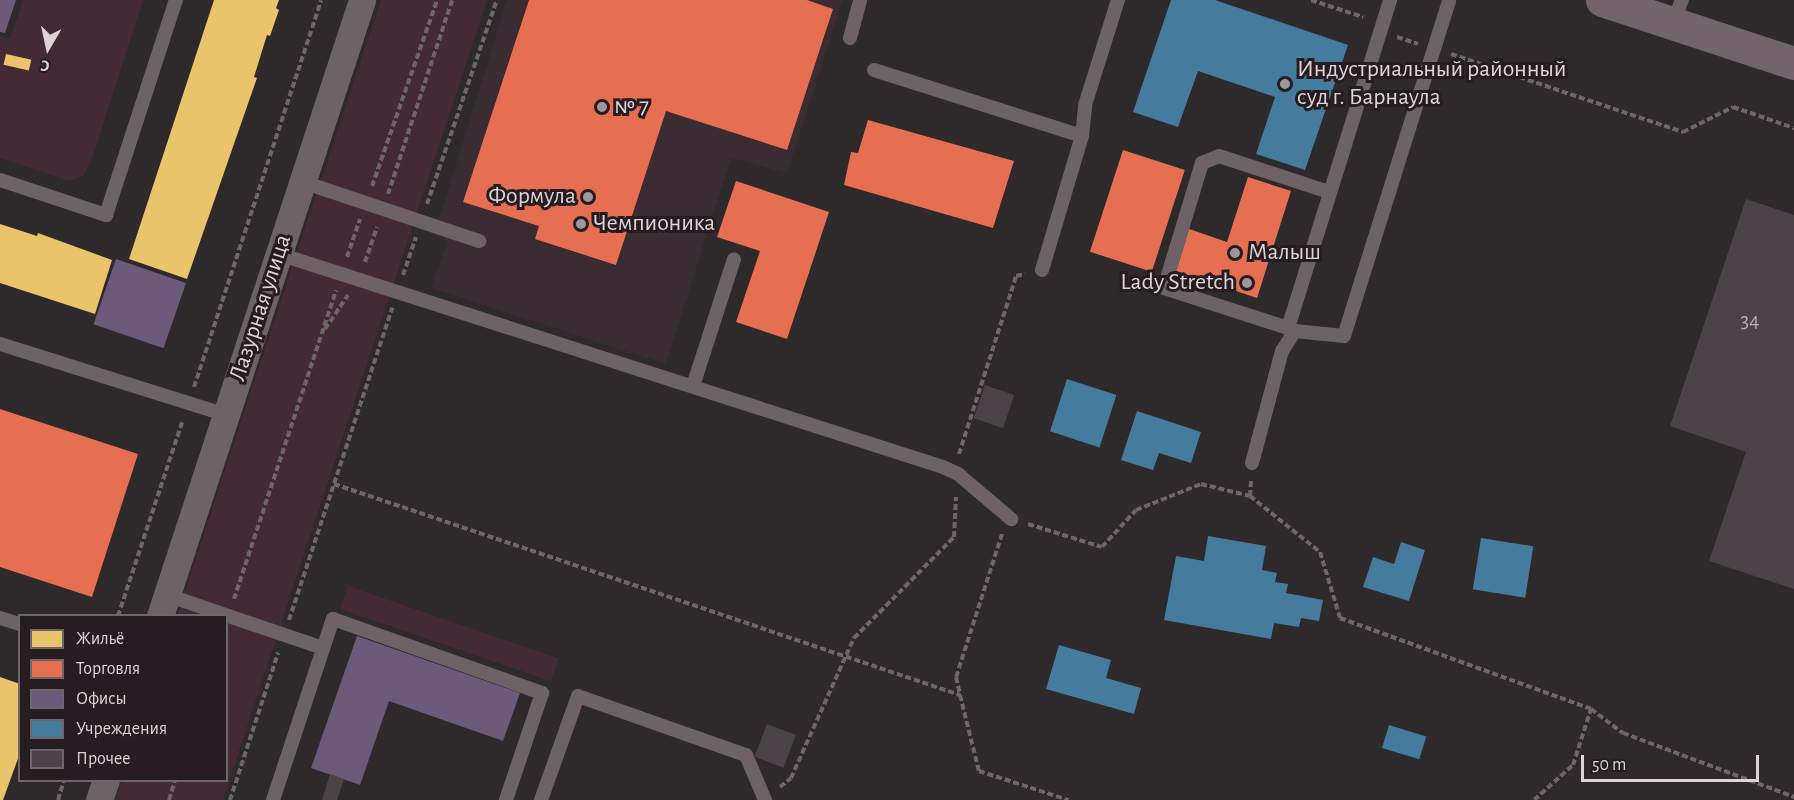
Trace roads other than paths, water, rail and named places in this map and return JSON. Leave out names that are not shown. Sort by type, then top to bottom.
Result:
[{"type":"main road","points":[[1602,0],[1677,12],[1794,63]]},
{"type":"street","name":"Лазурная улица","points":[[163,605],[362,0]]},
{"type":"street","points":[[99,800],[105,782]]},
{"type":"lane","points":[[0,180],[105,215],[176,0]]},
{"type":"lane","points":[[850,38],[860,0]]},
{"type":"lane","points":[[1042,270],[1082,136],[1085,105],[1118,0]]},
{"type":"lane","points":[[1252,463],[1329,192],[1390,0]]},
{"type":"lane","points":[[1329,192],[1219,156],[1202,164],[1164,288],[1291,329],[1344,336],[1449,0]]},
{"type":"lane","points":[[874,70],[1082,136]]},
{"type":"lane","points":[[303,182],[479,241]]},
{"type":"lane","points":[[279,254],[693,386],[958,474],[1010,518]]},
{"type":"lane","points":[[693,386],[735,259]]},
{"type":"lane","points":[[0,344],[226,415]]},
{"type":"lane","points":[[163,605],[216,614]]},
{"type":"lane","points":[[228,616],[323,648]]},
{"type":"lane","points":[[0,618],[18,623]]},
{"type":"lane","points":[[273,800],[333,619],[542,693],[506,800]]},
{"type":"lane","points":[[541,800],[578,696],[746,755],[765,800]]},
{"type":"place","name":"Индустриальный районный суд г. Барнаула","points":[[1285,84]]},
{"type":"place","name":"№ 7","points":[[602,107]]},
{"type":"place","name":"Формула","points":[[588,197]]},
{"type":"place","name":"Чемпионика","points":[[581,224]]},
{"type":"place","name":"Малыш","points":[[1235,253]]},
{"type":"place","name":"Lady Stretch","points":[[1247,283]]}]
